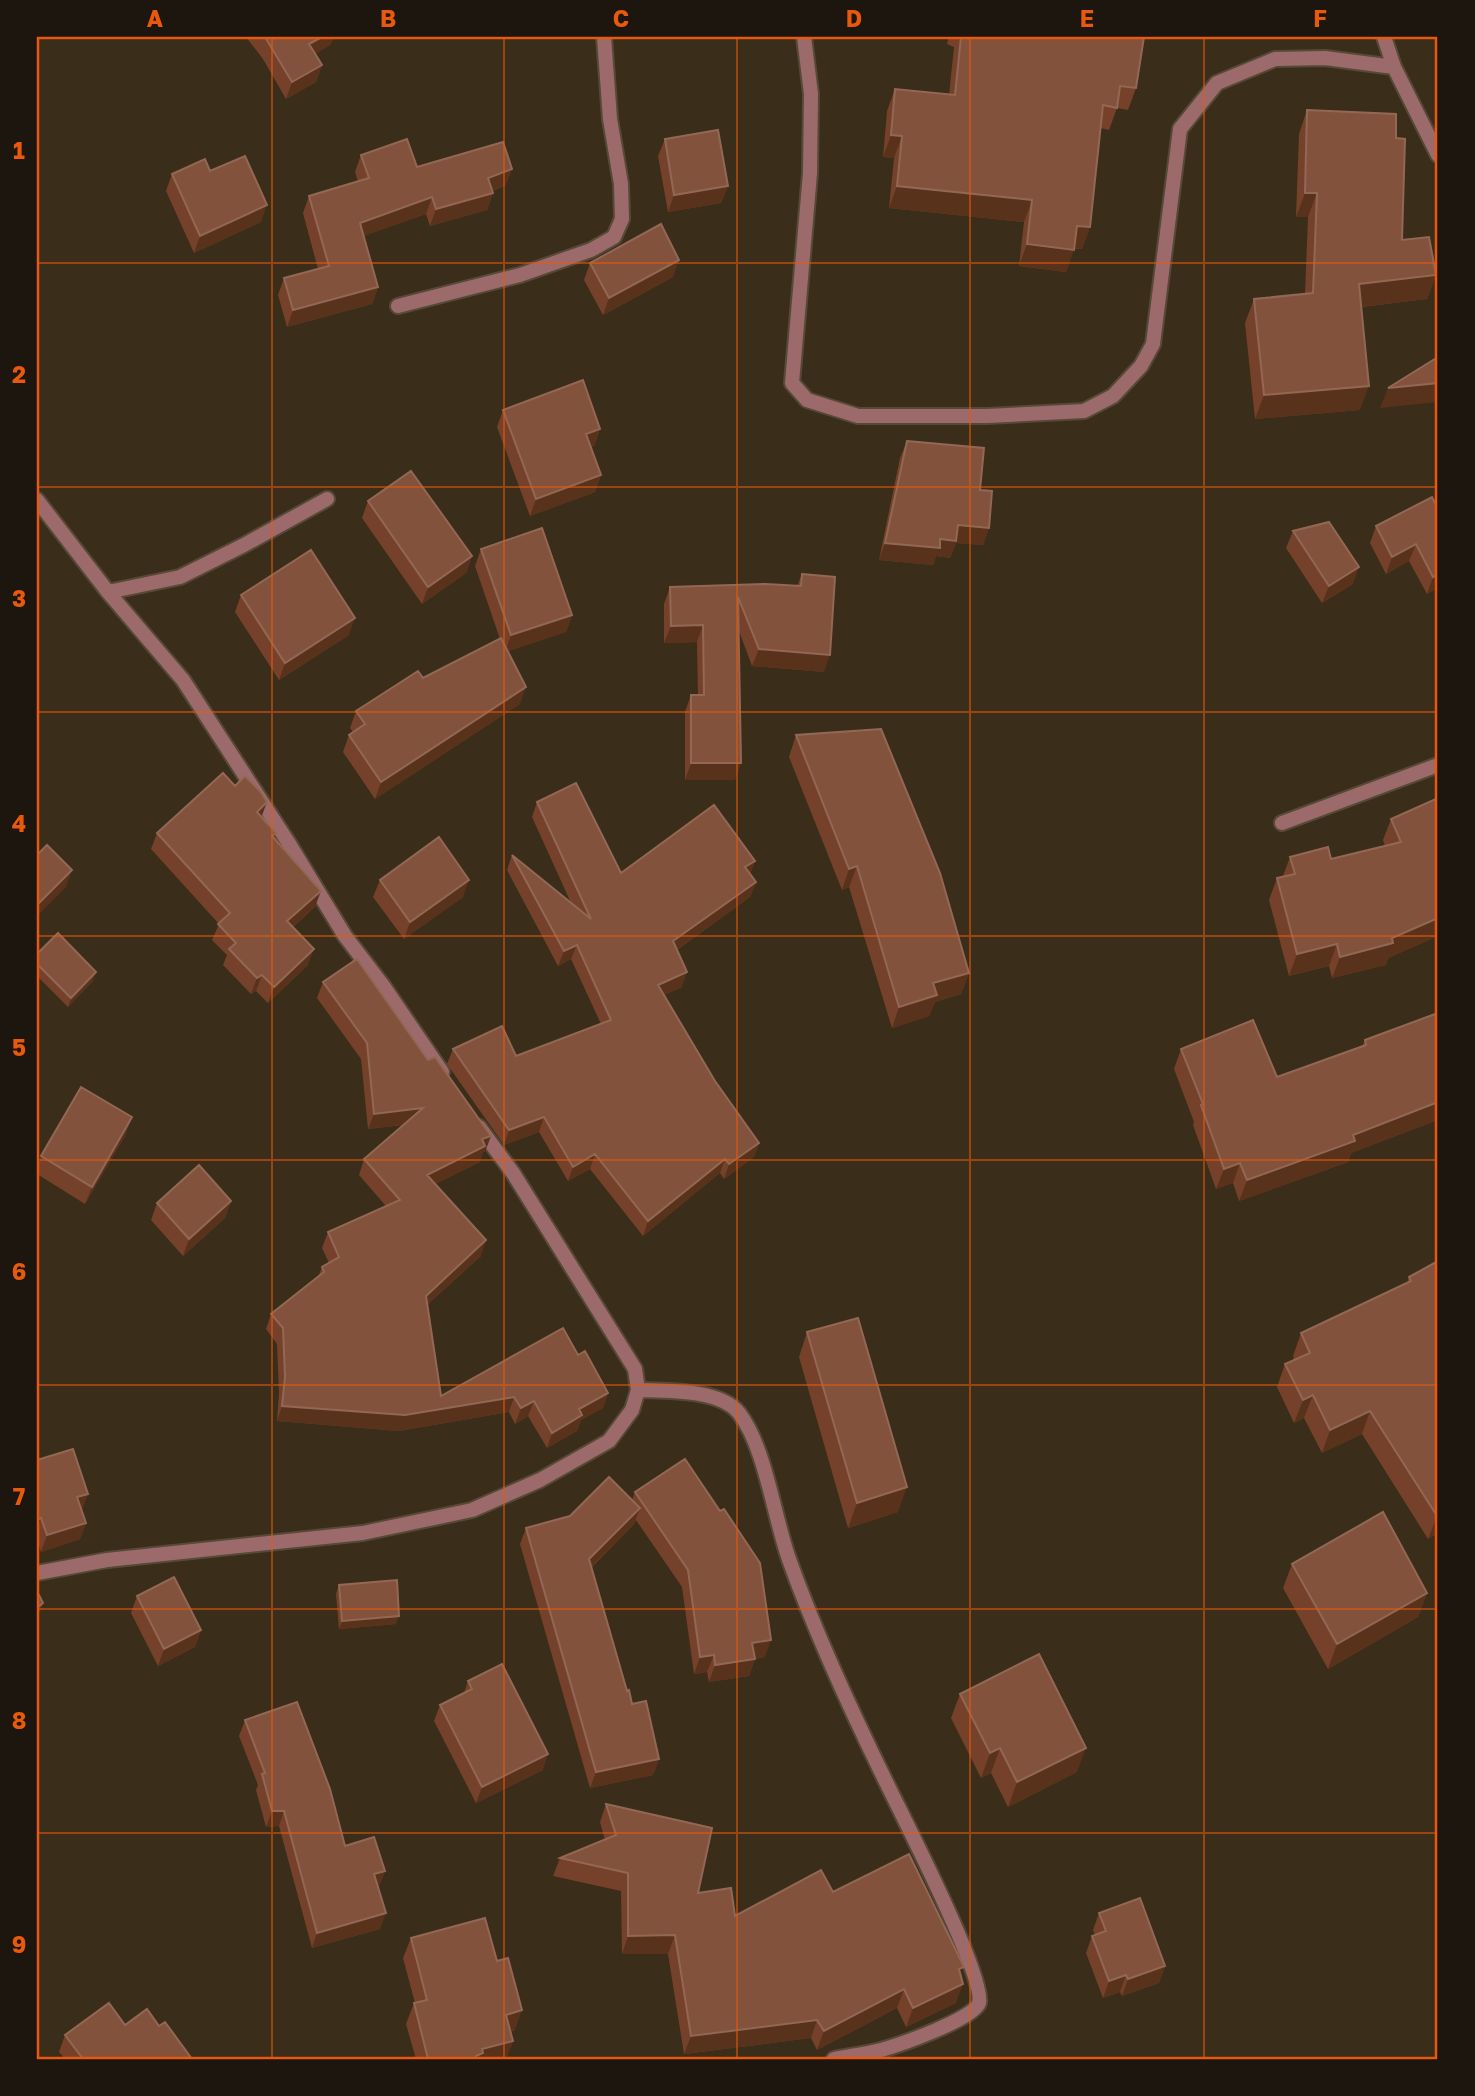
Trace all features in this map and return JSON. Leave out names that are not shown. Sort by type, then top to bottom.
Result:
[{"type":"street","points":[[398,306],[520,275],[591,250],[614,237],[622,219],[621,184],[610,119],[604,37]]},
{"type":"street","points":[[804,37],[811,94],[810,173],[792,383],[807,400],[858,416],[1045,415],[1084,411],[1113,396],[1140,366],[1153,344],[1181,129],[1217,83],[1275,59],[1325,58],[1394,67]]},
{"type":"street","points":[[1384,37],[1394,67],[1438,155]]},
{"type":"street","points":[[108,592],[180,577],[327,499]]},
{"type":"street","points":[[37,500],[108,592],[184,680],[345,936],[425,1045],[452,1087]]},
{"type":"street","points":[[1282,823],[1438,765]]},
{"type":"street","points":[[37,1573],[107,1560],[363,1533],[472,1510],[540,1480],[609,1441],[632,1410],[638,1390],[635,1369],[513,1173],[472,1118]]},
{"type":"street","points":[[638,1390],[715,1397],[738,1411],[757,1448],[789,1560],[816,1629],[864,1738],[958,1933],[979,1991],[978,2005],[968,2016],[881,2050],[834,2059]]},
{"type":"building","points":[[265,37],[322,37],[309,44],[322,65],[292,82]]},
{"type":"building","points":[[961,37],[1144,37],[1136,88],[1120,86],[1117,108],[1103,105],[1090,227],[1077,226],[1074,250],[1027,244],[1032,200],[897,186],[902,136],[891,135],[895,89],[955,95]]},
{"type":"building","points":[[1307,110],[1396,114],[1396,138],[1405,139],[1402,240],[1429,237],[1436,275],[1359,284],[1369,386],[1264,395],[1254,299],[1313,293],[1317,193],[1305,193]]},
{"type":"building","points":[[718,130],[728,186],[674,195],[665,139]]},
{"type":"building","points":[[407,139],[417,167],[503,142],[512,169],[488,178],[493,193],[436,209],[432,197],[360,223],[378,287],[293,310],[284,278],[329,266],[309,196],[369,178],[361,155]]},
{"type":"building","points":[[245,156],[267,205],[200,236],[172,174],[205,159],[210,171]]},
{"type":"building","points":[[661,224],[679,260],[609,298],[590,263]]},
{"type":"building","points":[[1438,357],[1438,383],[1388,388]]},
{"type":"building","points":[[583,380],[600,429],[586,434],[601,475],[536,499],[503,410]]},
{"type":"building","points":[[907,441],[984,448],[980,490],[992,491],[989,528],[958,525],[956,541],[940,539],[940,548],[885,543]]},
{"type":"building","points":[[411,471],[472,556],[428,587],[368,501]]},
{"type":"building","points":[[1432,497],[1438,509],[1438,574],[1433,577],[1416,544],[1392,557],[1376,526]]},
{"type":"building","points":[[1329,522],[1359,567],[1329,586],[1293,531]]},
{"type":"building","points":[[542,528],[572,615],[511,635],[481,549]]},
{"type":"building","points":[[311,550],[355,618],[285,663],[241,595]]},
{"type":"building","points":[[802,574],[835,577],[830,655],[759,649],[738,597],[741,763],[691,763],[691,695],[704,695],[703,625],[671,626],[670,587],[766,584],[801,586]]},
{"type":"building","points":[[501,638],[526,687],[381,782],[349,735],[365,724],[356,711],[418,671],[423,678]]},
{"type":"building","points":[[881,729],[940,873],[969,973],[933,983],[937,995],[899,1007],[857,866],[849,869],[796,735]]},
{"type":"building","points":[[223,773],[235,786],[245,776],[260,791],[267,802],[257,812],[276,833],[272,836],[321,891],[287,921],[314,949],[274,987],[262,975],[257,978],[229,949],[236,943],[218,924],[230,913],[157,833]]},
{"type":"building","points":[[576,783],[621,873],[714,805],[755,861],[745,867],[756,882],[673,941],[687,972],[658,985],[715,1081],[759,1143],[729,1164],[725,1159],[648,1221],[595,1154],[573,1167],[544,1117],[509,1130],[453,1049],[502,1026],[516,1056],[611,1020],[577,945],[564,951],[512,855],[591,919],[537,802]]},
{"type":"building","points":[[1438,798],[1438,918],[1392,938],[1393,943],[1340,957],[1337,944],[1297,954],[1277,878],[1295,874],[1290,857],[1328,847],[1331,859],[1401,842],[1391,819]]},
{"type":"building","points":[[439,837],[469,880],[410,922],[380,880]]},
{"type":"building","points":[[47,845],[72,870],[37,905],[37,855]]},
{"type":"building","points":[[58,933],[96,972],[71,998],[37,964],[37,954]]},
{"type":"building","points":[[357,959],[428,1060],[435,1057],[491,1136],[482,1139],[485,1146],[427,1175],[486,1240],[426,1296],[441,1396],[563,1328],[578,1355],[585,1351],[608,1393],[579,1409],[582,1415],[552,1433],[534,1401],[521,1408],[514,1397],[405,1415],[282,1406],[285,1377],[283,1328],[271,1314],[324,1272],[322,1267],[339,1257],[328,1232],[400,1200],[364,1159],[423,1108],[374,1114],[367,1043],[323,982]]},
{"type":"building","points":[[1435,1014],[1438,1022],[1438,1102],[1353,1135],[1355,1141],[1247,1180],[1240,1163],[1224,1169],[1201,1105],[1203,1104],[1181,1049],[1253,1020],[1277,1077],[1366,1045],[1365,1040]]},
{"type":"building","points":[[81,1087],[132,1117],[92,1187],[41,1156]]},
{"type":"building","points":[[199,1165],[231,1201],[189,1239],[157,1203]]},
{"type":"building","points":[[1438,1261],[1437,1516],[1370,1411],[1330,1430],[1313,1395],[1303,1400],[1285,1364],[1310,1353],[1301,1333],[1411,1281],[1409,1277]]},
{"type":"building","points":[[858,1318],[907,1487],[857,1503],[807,1332]]},
{"type":"building","points":[[73,1449],[88,1494],[77,1497],[86,1523],[47,1535],[41,1518],[37,1520],[37,1460]]},
{"type":"building","points":[[685,1459],[720,1511],[724,1509],[760,1563],[771,1640],[752,1643],[755,1659],[715,1665],[714,1655],[700,1657],[688,1570],[635,1492]]},
{"type":"building","points":[[609,1477],[640,1508],[589,1559],[627,1691],[629,1690],[632,1704],[646,1701],[659,1759],[596,1772],[526,1528],[570,1516]]},
{"type":"building","points":[[1383,1512],[1427,1593],[1337,1644],[1292,1564]]},
{"type":"building","points":[[174,1577],[201,1630],[164,1649],[137,1596]]},
{"type":"building","points":[[397,1580],[399,1616],[342,1621],[339,1585]]},
{"type":"building","points":[[39,1595],[43,1603],[37,1608],[37,1596]]},
{"type":"building","points":[[1039,1654],[1086,1748],[1017,1782],[1000,1748],[990,1753],[960,1694]]},
{"type":"building","points":[[502,1664],[548,1754],[482,1787],[440,1705],[472,1689],[468,1681]]},
{"type":"building","points":[[297,1702],[330,1789],[345,1846],[374,1837],[385,1871],[374,1874],[386,1913],[317,1933],[284,1811],[272,1811],[262,1774],[265,1773],[245,1720]]},
{"type":"building","points":[[606,1804],[712,1828],[698,1893],[731,1888],[735,1916],[821,1870],[833,1892],[909,1854],[964,1967],[959,1969],[963,1984],[913,2008],[904,1989],[824,2031],[817,2020],[691,2036],[675,1935],[628,1936],[628,1873],[560,1858],[616,1835]]},
{"type":"building","points":[[1140,1898],[1165,1966],[1128,1979],[1126,1975],[1109,1981],[1092,1936],[1106,1931],[1099,1913]]},
{"type":"building","points":[[485,1918],[497,1961],[508,1958],[522,2010],[506,2015],[513,2041],[482,2049],[483,2053],[476,2056],[476,2059],[428,2059],[414,2003],[427,2000],[411,1938]]},
{"type":"building","points":[[109,2003],[125,2025],[147,2009],[159,2026],[165,2022],[192,2059],[83,2059],[65,2035]]}]
